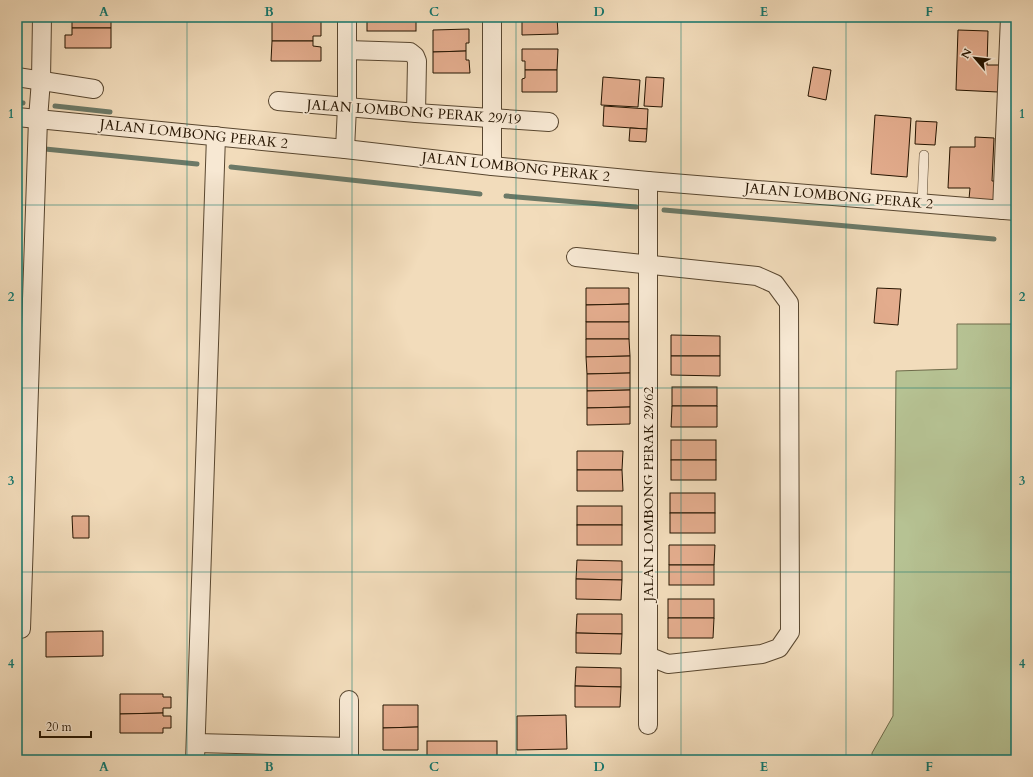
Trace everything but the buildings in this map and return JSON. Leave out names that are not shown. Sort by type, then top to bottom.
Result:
[{"type":"street","points":[[21,629],[42,17]]},
{"type":"street","points":[[345,149],[347,107],[347,17]]},
{"type":"street","points":[[492,17],[492,166]]},
{"type":"street","points":[[1009,210],[1010,17]]},
{"type":"street","points":[[347,50],[410,52],[415,56],[417,61],[416,113]]},
{"type":"street","points":[[17,77],[94,89]]},
{"type":"street","name":"JALAN LOMBONG PERAK 29/19","points":[[278,101],[416,113],[549,122]]},
{"type":"street","name":"JALAN LOMBONG PERAK 2","points":[[17,117],[345,149],[492,166],[648,181],[1009,210]]},
{"type":"street","points":[[216,136],[195,752],[349,754],[349,700]]},
{"type":"street","name":"JALAN LOMBONG PERAK 29/62","points":[[648,181],[648,725]]},
{"type":"street","points":[[576,257],[648,263],[757,276],[775,284],[789,303],[790,632],[779,648],[762,654],[668,664],[648,656]]},
{"type":"lane","points":[[922,203],[924,155]]},
{"type":"green space","points":[[957,324],[1016,324],[1016,760],[872,760],[872,753],[893,716],[896,371],[957,369]]},
{"type":"waterway","points":[[17,102],[23,103]]},
{"type":"waterway","points":[[55,106],[110,112]]},
{"type":"waterway","points":[[45,149],[197,164]]},
{"type":"waterway","points":[[231,167],[480,194]]},
{"type":"waterway","points":[[506,196],[636,207]]},
{"type":"waterway","points":[[664,210],[994,239]]}]
